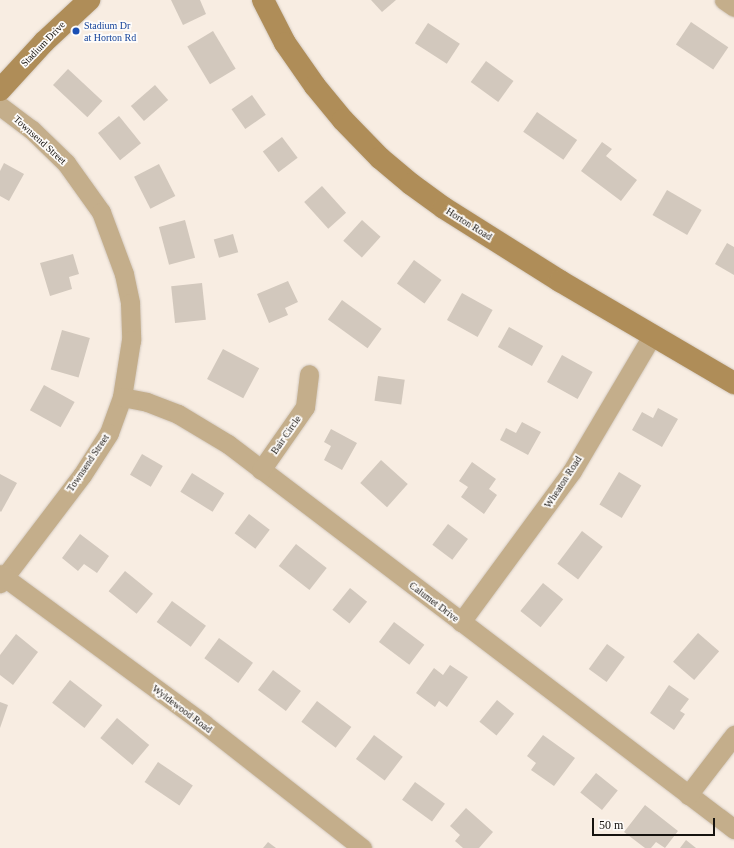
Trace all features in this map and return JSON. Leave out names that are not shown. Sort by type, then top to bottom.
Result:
[{"type":"street","name":"Stadium Drive","points":[[0,90],[44,42],[89,0]]},
{"type":"street","name":"Horton Road","points":[[263,0],[285,43],[315,86],[343,120],[380,158],[444,208],[560,281],[653,334],[734,383]]},
{"type":"street","points":[[724,0],[734,7]]},
{"type":"street","name":"Townsend Street","points":[[0,106],[31,129],[66,163],[101,212],[121,258],[130,304],[130,356],[122,397],[101,448],[2,578]]},
{"type":"street","name":"Wheaton Road","points":[[461,622],[572,471],[653,334]]},
{"type":"street","name":"Bair Circle","points":[[261,470],[305,407],[309,374]]},
{"type":"street","name":"Calumet Drive","points":[[122,397],[148,402],[193,422],[261,470],[734,829]]},
{"type":"street","name":"Wyldewood Road","points":[[2,578],[204,724],[362,848]]},
{"type":"street","points":[[688,795],[734,735]]},
{"type":"building","points":[[171,0],[200,0],[206,14],[183,25]]},
{"type":"building","points":[[371,0],[396,0],[382,12]]},
{"type":"building","points":[[691,22],[728,47],[713,70],[676,44]]},
{"type":"building","points":[[428,23],[460,44],[447,64],[415,43]]},
{"type":"building","points":[[213,31],[236,69],[210,84],[187,46]]},
{"type":"building","points":[[486,61],[514,81],[498,102],[471,82]]},
{"type":"building","points":[[68,69],[102,101],[87,117],[53,85]]},
{"type":"building","points":[[155,85],[168,100],[144,121],[131,106]]},
{"type":"building","points":[[252,95],[266,115],[245,129],[232,109]]},
{"type":"building","points":[[537,112],[577,140],[563,160],[523,132]]},
{"type":"building","points":[[119,116],[141,143],[120,160],[98,133]]},
{"type":"building","points":[[282,137],[298,158],[278,172],[263,151]]},
{"type":"building","points":[[602,142],[612,149],[606,156],[637,180],[621,201],[581,171]]},
{"type":"building","points":[[4,163],[24,174],[9,201],[0,196],[0,171]]},
{"type":"building","points":[[159,164],[175,196],[150,209],[134,177]]},
{"type":"building","points":[[322,186],[346,213],[328,229],[304,202]]},
{"type":"building","points":[[667,190],[702,210],[687,235],[652,215]]},
{"type":"building","points":[[185,220],[195,258],[169,265],[159,227]]},
{"type":"building","points":[[362,220],[381,237],[362,258],[343,241]]},
{"type":"building","points":[[233,234],[238,252],[219,258],[214,240]]},
{"type":"building","points":[[727,243],[734,247],[734,275],[715,264]]},
{"type":"building","points":[[73,254],[79,274],[69,277],[72,289],[50,296],[40,263]]},
{"type":"building","points":[[414,260],[442,280],[424,303],[397,283]]},
{"type":"building","points":[[288,281],[298,302],[285,308],[288,315],[269,323],[257,294]]},
{"type":"building","points":[[202,283],[206,320],[175,323],[171,286]]},
{"type":"building","points":[[462,293],[493,310],[478,337],[447,320]]},
{"type":"building","points":[[342,300],[382,329],[368,348],[328,319]]},
{"type":"building","points":[[509,327],[543,346],[532,366],[498,347]]},
{"type":"building","points":[[62,330],[90,338],[79,377],[51,369]]},
{"type":"building","points":[[223,349],[259,368],[243,398],[207,379]]},
{"type":"building","points":[[562,355],[593,372],[578,399],[547,382]]},
{"type":"building","points":[[378,376],[405,380],[401,405],[375,401]]},
{"type":"building","points":[[44,385],[75,402],[61,427],[30,410]]},
{"type":"building","points":[[658,408],[678,419],[662,447],[632,430],[642,412],[653,418]]},
{"type":"building","points":[[522,422],[541,432],[528,455],[500,440],[506,428],[516,433]]},
{"type":"building","points":[[331,429],[357,443],[342,470],[324,460],[331,446],[324,442]]},
{"type":"building","points":[[142,454],[163,466],[151,487],[130,475]]},
{"type":"building","points":[[381,460],[408,484],[387,507],[360,483]]},
{"type":"building","points":[[472,462],[496,479],[489,489],[497,495],[484,514],[461,497],[468,487],[459,481]]},
{"type":"building","points":[[619,472],[641,485],[622,518],[599,505]]},
{"type":"building","points":[[192,473],[224,493],[213,512],[180,492]]},
{"type":"building","points":[[0,474],[17,483],[1,512],[0,511]]},
{"type":"building","points":[[249,514],[270,530],[255,549],[235,533]]},
{"type":"building","points":[[448,524],[468,539],[452,560],[432,545]]},
{"type":"building","points":[[582,531],[603,547],[578,579],[557,564]]},
{"type":"building","points":[[80,534],[109,556],[97,573],[84,564],[78,571],[62,558]]},
{"type":"building","points":[[296,544],[327,568],[309,590],[279,566]]},
{"type":"building","points":[[125,571],[153,594],[137,614],[109,591]]},
{"type":"building","points":[[543,583],[563,599],[541,627],[520,611]]},
{"type":"building","points":[[350,588],[367,602],[349,624],[332,610]]},
{"type":"building","points":[[172,601],[206,626],[191,647],[157,622]]},
{"type":"building","points":[[394,622],[424,645],[409,665],[379,642]]},
{"type":"building","points":[[698,633],[719,651],[694,680],[673,662]]},
{"type":"building","points":[[16,634],[38,652],[13,685],[0,675],[0,655]]},
{"type":"building","points":[[219,638],[253,663],[238,683],[204,658]]},
{"type":"building","points":[[607,644],[625,657],[607,682],[589,669]]},
{"type":"building","points":[[450,665],[468,677],[447,707],[439,701],[435,707],[416,693],[434,668],[443,675]]},
{"type":"building","points":[[273,670],[301,691],[286,711],[258,690]]},
{"type":"building","points":[[70,680],[102,705],[84,728],[52,703]]},
{"type":"building","points":[[669,685],[689,699],[680,711],[685,714],[674,730],[650,713]]},
{"type":"building","points":[[497,700],[514,714],[496,736],[479,722]]},
{"type":"building","points":[[317,701],[351,727],[336,748],[301,722]]},
{"type":"building","points":[[0,702],[8,705],[0,728]]},
{"type":"building","points":[[117,718],[149,745],[132,765],[100,738]]},
{"type":"building","points":[[374,735],[403,757],[385,781],[356,759]]},
{"type":"building","points":[[543,735],[575,758],[554,786],[531,770],[536,763],[527,756]]},
{"type":"building","points":[[158,762],[193,785],[179,805],[145,782]]},
{"type":"building","points":[[596,773],[618,791],[602,810],[580,792]]},
{"type":"building","points":[[415,782],[445,804],[432,822],[402,800]]},
{"type":"building","points":[[645,805],[678,831],[665,848],[656,842],[651,848],[645,848],[624,832]]},
{"type":"building","points":[[466,808],[493,832],[479,848],[463,848],[455,841],[460,835],[450,826]]},
{"type":"building","points":[[686,840],[696,848],[680,848]]},
{"type":"building","points":[[268,842],[276,848],[263,848]]},
{"type":"place","name":"Stadium Dr at Horton Rd","points":[[76,31]]}]
